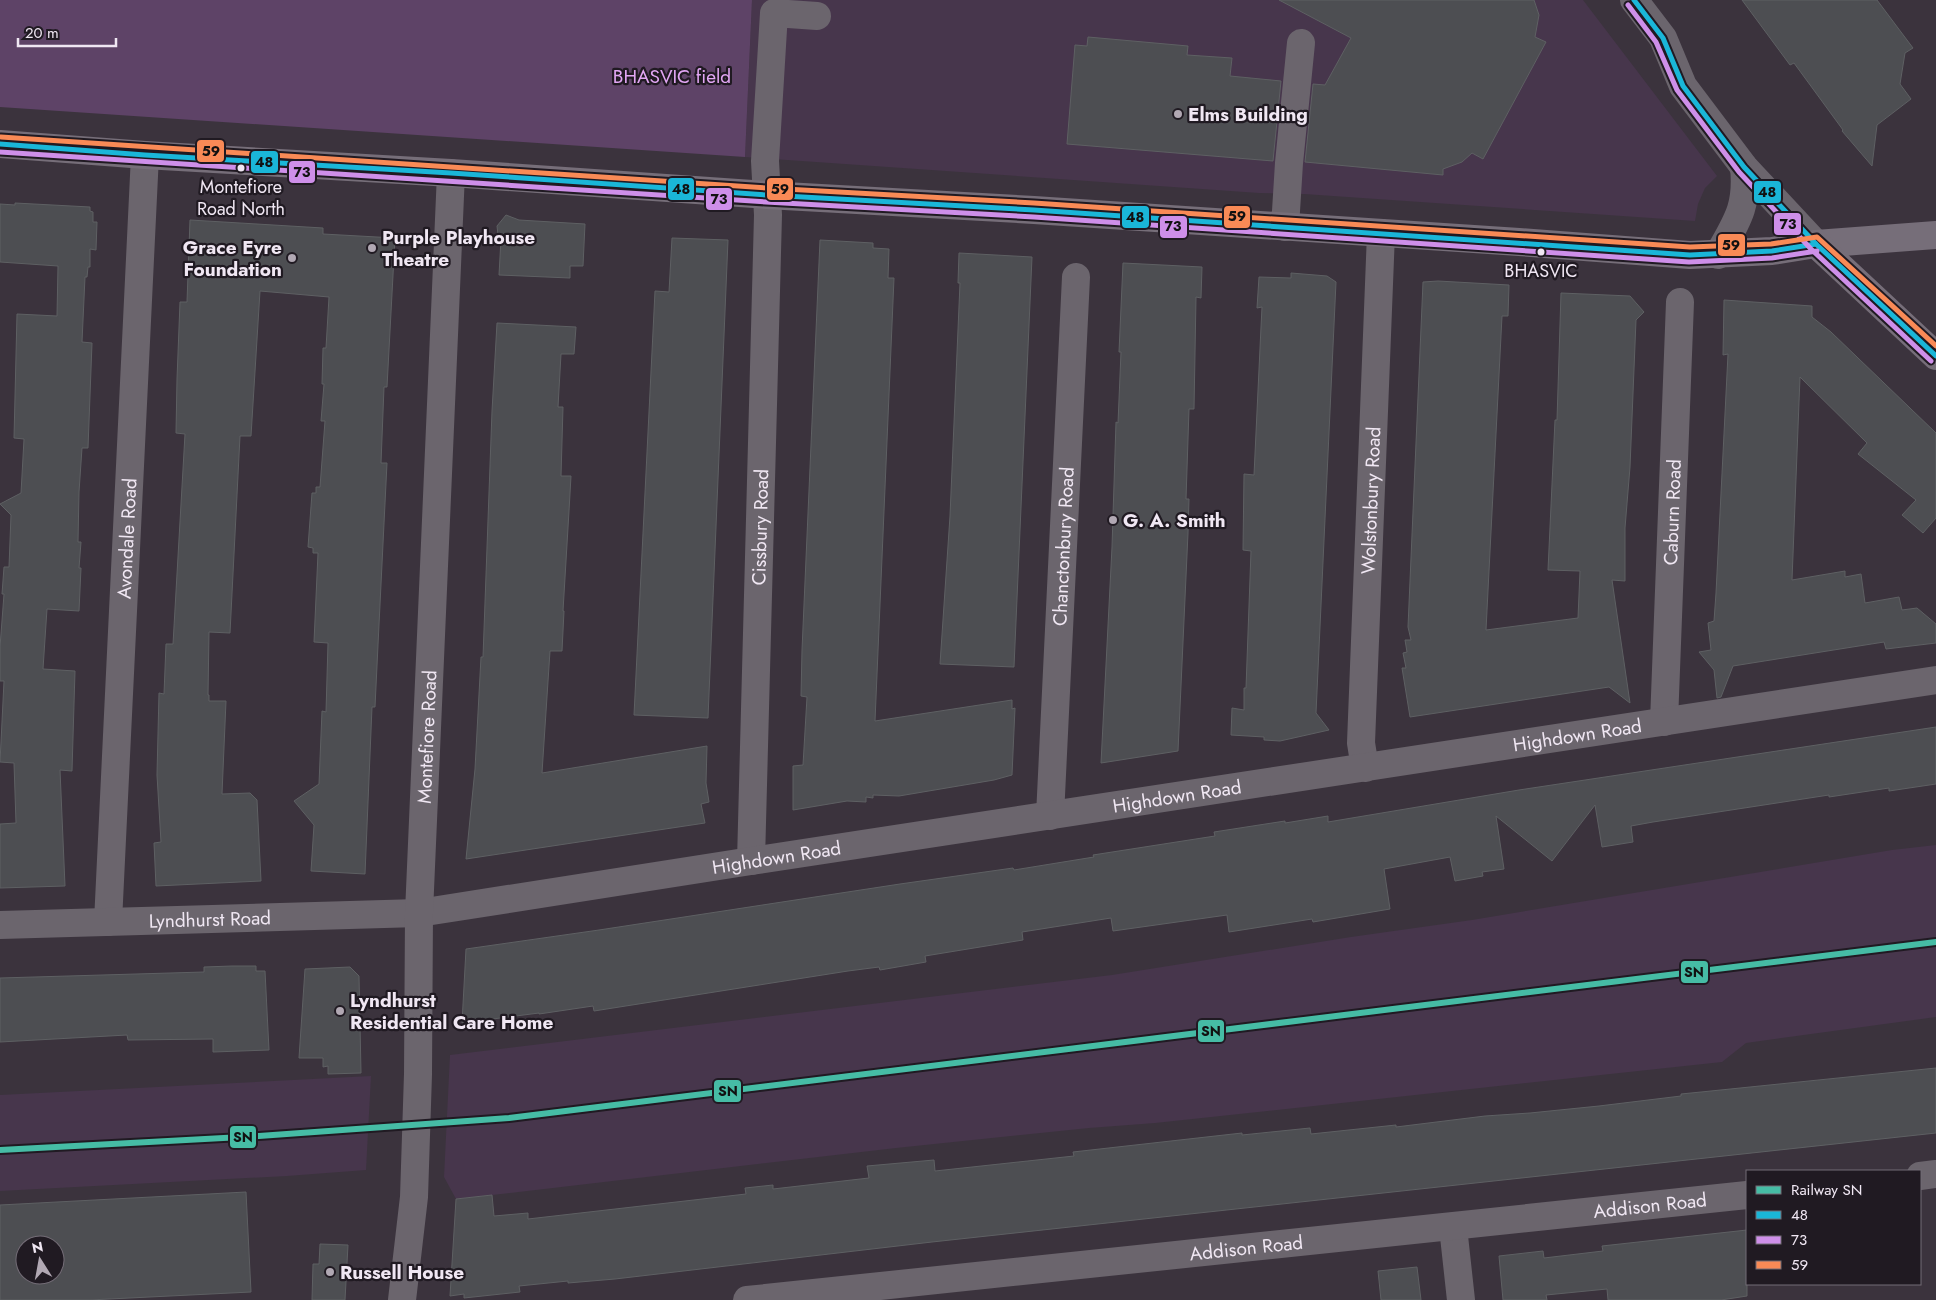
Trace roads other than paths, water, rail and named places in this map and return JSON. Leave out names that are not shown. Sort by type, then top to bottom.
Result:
[{"type":"main road","points":[[0,144],[145,155],[451,173],[766,196],[1034,210],[1690,255],[1772,251],[1816,244],[1936,235]]},
{"type":"main road","points":[[1816,244],[1936,356]]},
{"type":"street","points":[[1634,0],[1663,38],[1683,86],[1744,167],[1816,244]]},
{"type":"street","name":"Cissbury Road","points":[[751,860],[768,214],[765,161],[774,13],[817,16]]},
{"type":"street","points":[[1285,227],[1289,163],[1301,43]]},
{"type":"street","name":"Avondale Road","points":[[108,922],[145,155]]},
{"type":"street","points":[[1718,255],[1744,203],[1746,186],[1744,167]]},
{"type":"street","name":"Montefiore Road","points":[[402,1300],[414,1197],[418,1074],[419,914],[451,173]]},
{"type":"street","name":"Wolstonbury Road","points":[[1365,768],[1361,743],[1381,233]]},
{"type":"street","name":"Chanctonbury Road","points":[[1050,816],[1076,277]]},
{"type":"street","name":"Caburn Road","points":[[1664,722],[1680,302]]},
{"type":"street","name":"Highdown Road","points":[[419,914],[751,860],[1936,680]]},
{"type":"street","name":"Lyndhurst Road","points":[[0,925],[419,914]]},
{"type":"street","points":[[1921,1176],[1936,1174]]},
{"type":"street","name":"Addison Road","points":[[747,1300],[1746,1195]]},
{"type":"street","points":[[1453,1227],[1461,1300]]},
{"type":"rail line","name":"SN","points":[[0,1150],[259,1136],[509,1118],[1936,942]]},
{"type":"place","name":"Elms Building","points":[[1178,114]]},
{"type":"place","name":"Montefiore Road North","points":[[241,168]]},
{"type":"place","name":"Purple Playhouse Theatre","points":[[372,248]]},
{"type":"place","name":"BHASVIC","points":[[1541,252]]},
{"type":"place","name":"Grace Eyre Foundation","points":[[292,258]]},
{"type":"place","name":"G. A. Smith","points":[[1113,520]]},
{"type":"place","name":"Lyndhurst Residential Care Home","points":[[340,1011]]},
{"type":"place","name":"Russell House","points":[[330,1272]]},
{"type":"park label","name":"BHASVIC field","points":[[672,76]]}]
